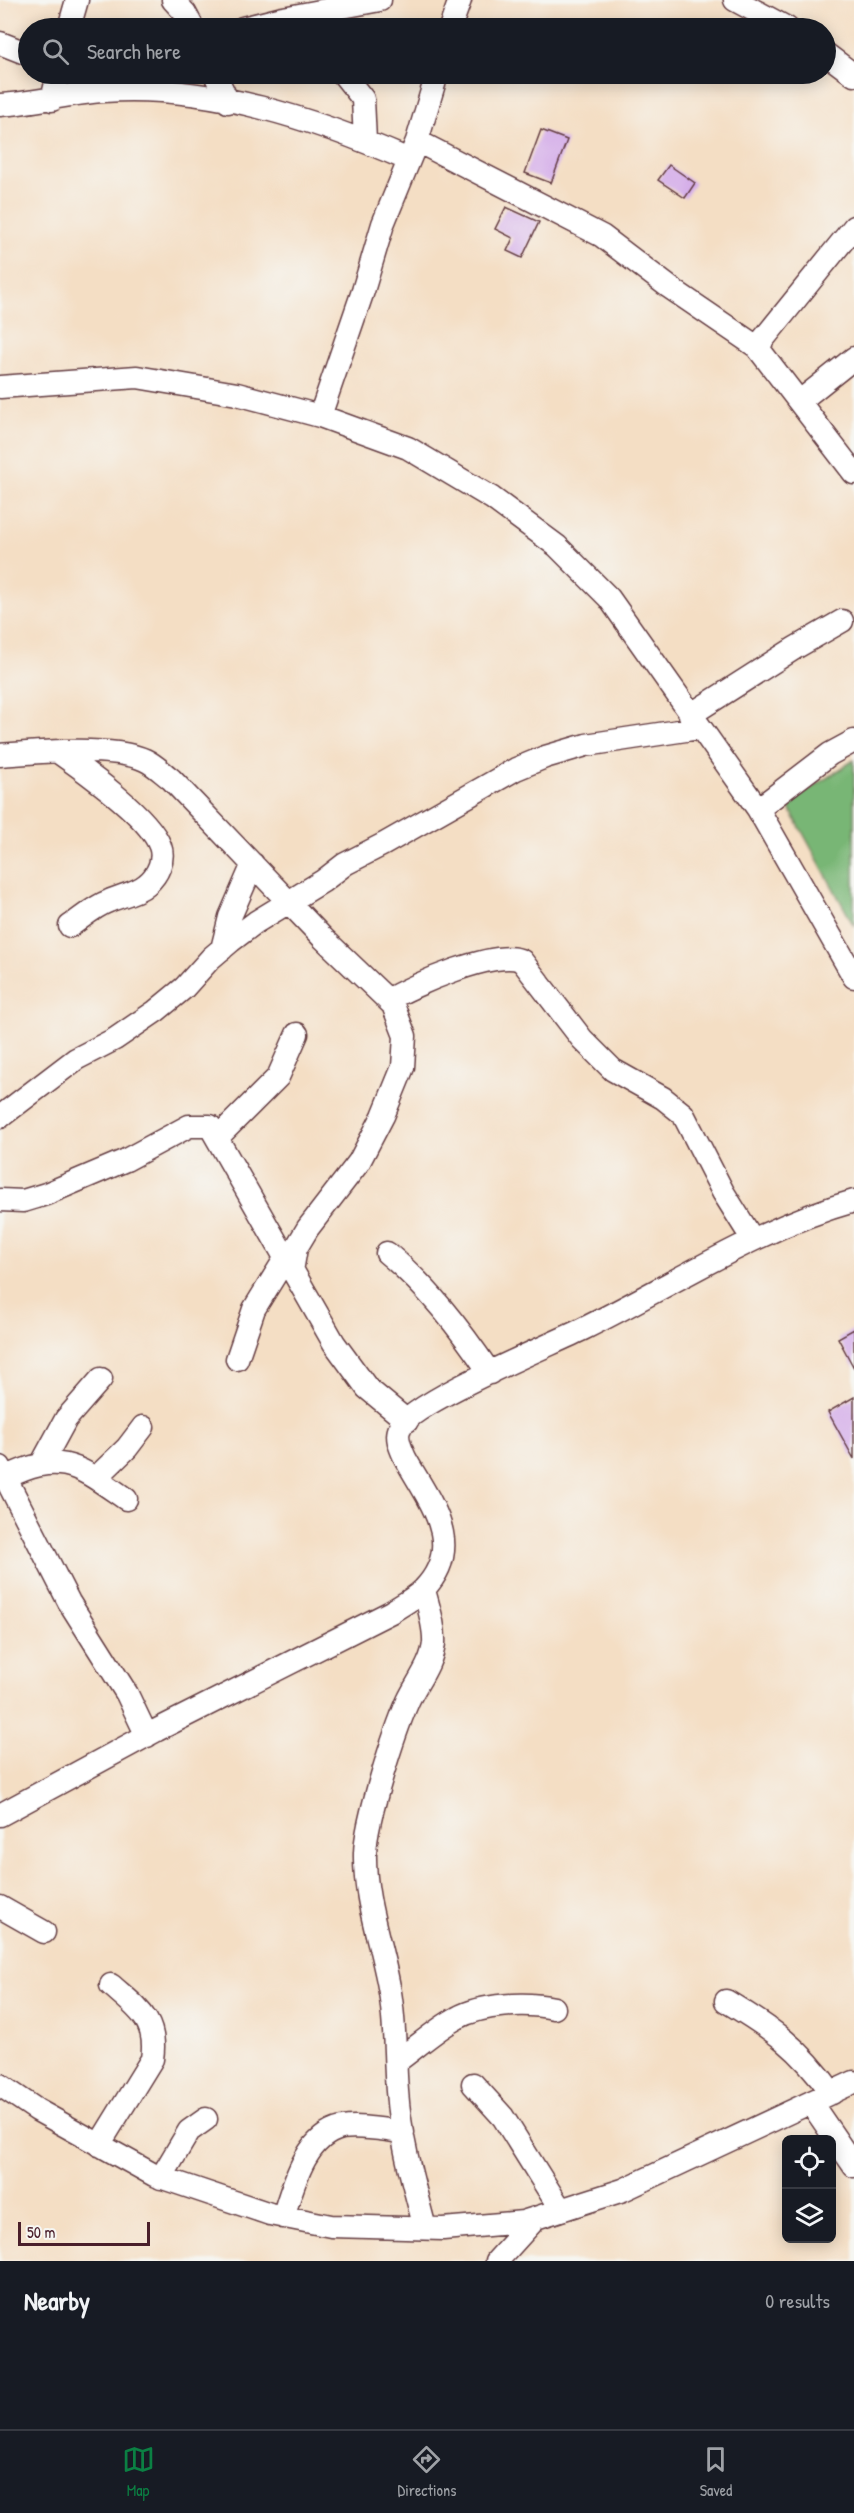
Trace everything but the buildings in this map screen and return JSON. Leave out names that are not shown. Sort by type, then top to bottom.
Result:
[{"type":"street","points":[[72,18],[77,0]]},
{"type":"street","points":[[173,0],[192,16]]},
{"type":"street","points":[[283,18],[316,14],[380,0]]},
{"type":"street","points":[[454,18],[460,0]]},
{"type":"street","points":[[735,0],[768,18]]},
{"type":"street","points":[[0,44],[18,50]]},
{"type":"street","points":[[836,62],[854,75]]},
{"type":"street","points":[[52,100],[56,84]]},
{"type":"street","points":[[120,84],[138,91]]},
{"type":"street","points":[[220,84],[228,102]]},
{"type":"street","points":[[351,84],[363,99],[365,141]]},
{"type":"street","points":[[320,416],[363,291],[383,224],[413,151],[434,84]]},
{"type":"street","points":[[0,105],[52,100],[103,91],[187,95],[269,109],[365,141],[413,151],[602,236],[669,287],[757,348],[800,400],[854,473]]},
{"type":"street","points":[[757,348],[854,227]]},
{"type":"street","points":[[800,400],[854,358]]},
{"type":"street","points":[[0,387],[137,377],[237,394],[320,416],[408,448],[492,498],[557,546],[609,598],[758,809],[854,977]]},
{"type":"street","points":[[0,1117],[76,1059],[115,1038],[156,1011],[184,988],[222,949],[256,922],[345,864],[516,769],[586,746],[695,721],[795,648],[842,621]]},
{"type":"street","points":[[758,809],[811,768],[854,741]]},
{"type":"street","points":[[0,755],[58,752],[124,754],[146,760],[171,779],[289,902],[393,1005],[405,1036],[403,1067],[387,1108],[359,1162],[308,1228],[288,1265],[254,1309],[237,1359]]},
{"type":"street","points":[[58,752],[105,786],[130,810],[159,845],[162,856],[158,870],[147,884],[107,901],[70,926]]},
{"type":"street","points":[[222,949],[230,917],[253,864]]},
{"type":"street","points":[[388,1000],[438,974],[510,957],[522,961],[582,1039],[613,1070],[663,1098],[683,1113],[723,1192],[753,1240]]},
{"type":"street","points":[[218,1137],[278,1077],[297,1034]]},
{"type":"street","points":[[0,1200],[23,1201],[46,1194],[126,1160],[189,1126],[210,1126],[334,1343],[367,1388],[407,1421]]},
{"type":"street","points":[[0,1815],[147,1736],[391,1612],[424,1590],[438,1571],[445,1541],[438,1516],[400,1449],[400,1426],[441,1396],[584,1329],[715,1257],[815,1211],[854,1201]]},
{"type":"street","points":[[387,1253],[424,1288],[470,1344],[490,1373]]},
{"type":"street","points":[[42,1463],[66,1419],[101,1379]]},
{"type":"street","points":[[96,1478],[127,1448],[143,1427]]},
{"type":"street","points":[[126,1499],[96,1478],[69,1464],[42,1463],[3,1473],[69,1602],[127,1694],[147,1736]]},
{"type":"street","points":[[424,1590],[434,1643],[427,1666],[408,1701],[396,1733],[365,1852],[369,1902],[389,1986],[396,2062],[396,2090],[425,2228]]},
{"type":"street","points":[[0,1907],[44,1932]]},
{"type":"street","points":[[99,2145],[152,2059],[154,2044],[152,2031],[143,2014],[111,1985]]},
{"type":"street","points":[[726,2001],[783,2036],[818,2074],[832,2094]]},
{"type":"street","points":[[396,2062],[443,2026],[471,2012],[527,2004],[554,2008]]},
{"type":"street","points":[[0,2085],[37,2110],[162,2178],[283,2217],[331,2226],[425,2228],[523,2222],[623,2190],[854,2082]]},
{"type":"street","points":[[473,2084],[503,2117],[561,2210]]},
{"type":"street","points":[[811,2103],[854,2166]]},
{"type":"street","points":[[162,2178],[189,2131],[206,2119]]},
{"type":"street","points":[[283,2217],[294,2180],[308,2155],[324,2136],[343,2128],[403,2132]]},
{"type":"street","points":[[497,2261],[535,2219]]},
{"type":"green space","points":[[854,760],[854,926],[787,804]]}]
